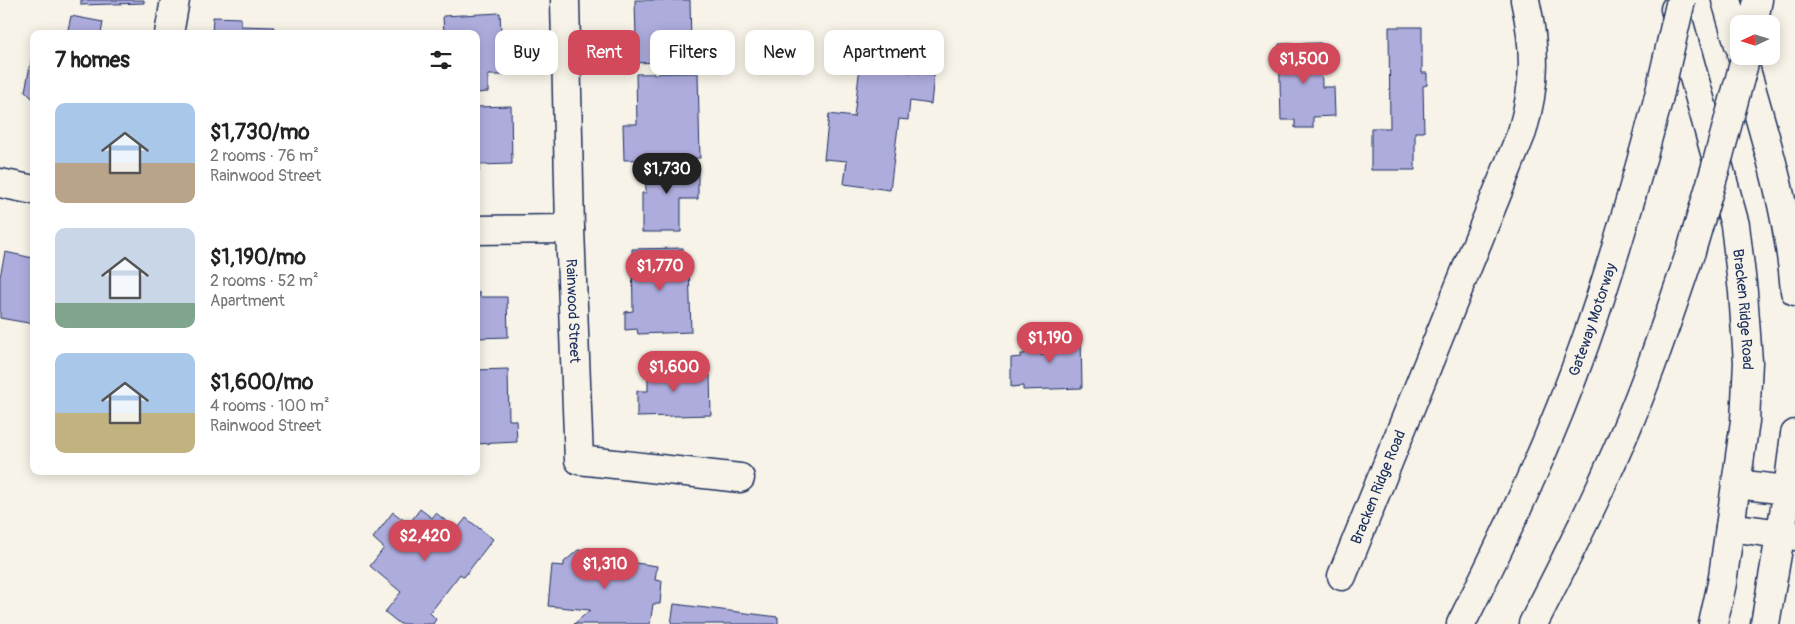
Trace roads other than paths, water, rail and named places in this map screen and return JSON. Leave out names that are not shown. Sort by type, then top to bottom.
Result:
[{"type":"main road","points":[[170,30],[175,0]]},
{"type":"main road","name":"Rainwood Street","points":[[565,0],[570,229],[579,460],[740,478]]},
{"type":"main road","name":"Bracken Ridge Road","points":[[1342,576],[1522,132],[1530,105],[1534,52],[1525,0]]},
{"type":"main road","name":"Bracken Ridge Road","points":[[1672,0],[1736,224],[1748,362],[1745,422],[1722,583],[1713,624]]},
{"type":"main road","name":"Gateway Motorway","points":[[1461,624],[1522,499],[1584,344],[1614,253],[1658,100],[1681,0]]},
{"type":"main road","points":[[1726,0],[1730,15]]},
{"type":"main road","points":[[1755,15],[1758,0]]},
{"type":"main road","points":[[1534,624],[1579,534],[1651,367],[1691,251],[1718,161],[1742,65]]},
{"type":"main road","points":[[1746,65],[1772,160],[1793,270],[1795,291]]},
{"type":"main road","points":[[0,183],[30,189]]},
{"type":"main road","points":[[480,230],[570,229]]},
{"type":"main road","points":[[1765,624],[1788,535],[1795,434]]},
{"type":"main road","points":[[1736,484],[1791,490]]},
{"type":"main road","points":[[1730,527],[1788,535]]}]
